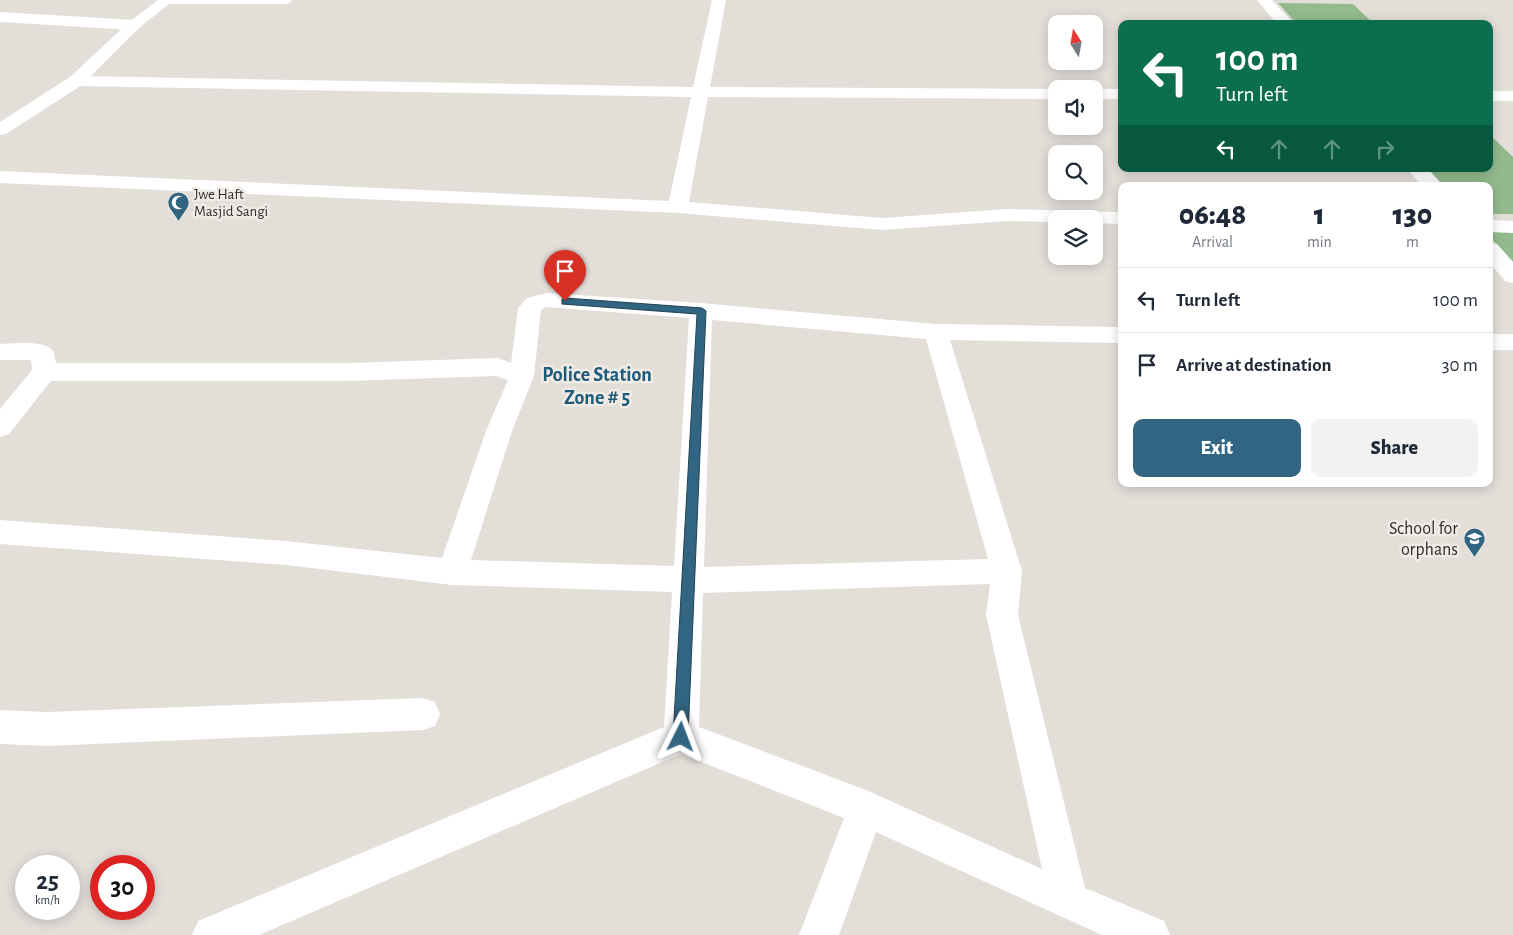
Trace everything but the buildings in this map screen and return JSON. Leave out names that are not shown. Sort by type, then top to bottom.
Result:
[{"type":"street","points":[[0,130],[76,81],[134,25],[167,0],[286,0]]},
{"type":"street","points":[[678,207],[719,0]]},
{"type":"street","points":[[1264,0],[1282,20]]},
{"type":"street","points":[[0,18],[134,25]]},
{"type":"street","points":[[76,81],[702,92],[1048,94]]},
{"type":"street","points":[[1103,94],[1118,94]]},
{"type":"street","points":[[1493,96],[1513,96]]},
{"type":"street","points":[[1420,172],[1429,182]]},
{"type":"street","points":[[0,177],[678,207],[882,224],[1007,215],[1118,218]]},
{"type":"street","points":[[1493,226],[1513,227]]},
{"type":"street","points":[[1493,254],[1513,276]]},
{"type":"street","points":[[452,572],[500,431],[522,376],[530,308],[535,303],[546,300],[702,311],[936,332],[1118,335]]},
{"type":"street","points":[[681,737],[702,311]]},
{"type":"street","points":[[936,332],[1007,571],[1002,615],[1069,901]]},
{"type":"street","points":[[1493,342],[1513,342]]},
{"type":"street","points":[[0,352],[37,352],[42,354],[46,371]]},
{"type":"street","points":[[46,371],[348,372],[498,367],[522,376]]},
{"type":"street","points":[[0,427],[46,371]]},
{"type":"street","points":[[0,532],[286,552],[452,572],[689,580],[1007,571]]},
{"type":"street","points":[[0,727],[47,729],[423,714]]},
{"type":"street","points":[[212,935],[681,737],[866,808],[1069,901],[1150,935]]},
{"type":"street","points":[[819,935],[866,808]]},
{"type":"green space","points":[[1278,3],[1353,4],[1370,20],[1293,20]]},
{"type":"green space","points":[[1493,138],[1513,157],[1513,214],[1493,214],[1493,182],[1440,182],[1431,172],[1493,172]]},
{"type":"green space","points":[[1493,229],[1513,230],[1513,262],[1493,240]]},
{"type":"place","name":"Jwe Haft Masjid Sangi","points":[[178,222]]},
{"type":"place","name":"School for orphans","points":[[1474,557]]},
{"type":"district","name":"Police Station Zone # 5","points":[[597,386]]},
{"type":"route","points":[[565,301],[702,311],[681,737]]}]
